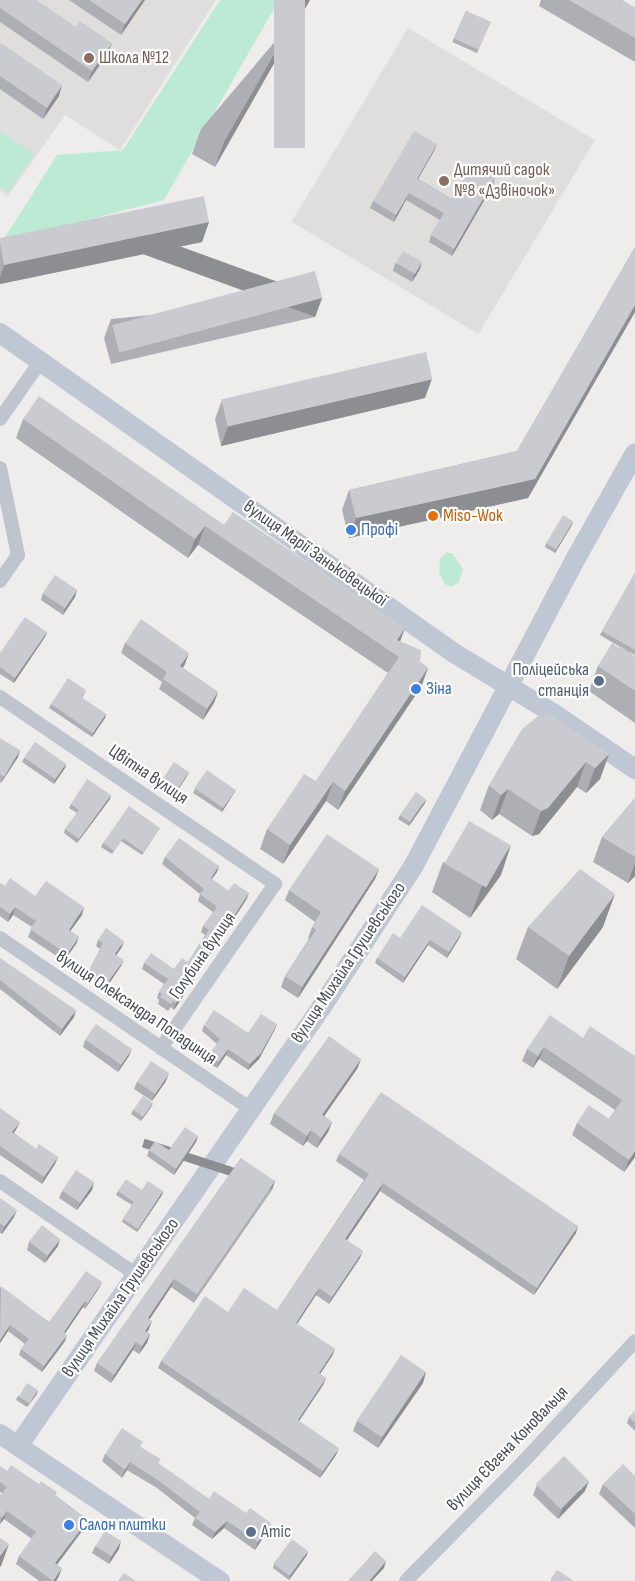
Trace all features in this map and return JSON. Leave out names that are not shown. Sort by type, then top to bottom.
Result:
[{"type":"street","name":"вулиця Марії Заньковецької","points":[[0,333],[454,653],[510,687],[635,769]]},
{"type":"street","points":[[0,419],[40,362]]},
{"type":"street","name":"вулиця Михайла Грушевського","points":[[18,1446],[251,1109],[413,867],[510,687],[576,558],[635,453]]},
{"type":"street","points":[[0,468],[18,555],[0,581]]},
{"type":"street","name":"Цвітна вулиця","points":[[0,697],[275,884]]},
{"type":"street","name":"Голубина вулиця","points":[[161,1048],[275,884]]},
{"type":"street","name":"вулиця Олександра Попадинця","points":[[0,938],[251,1109]]},
{"type":"street","points":[[0,1181],[137,1276]]},
{"type":"street","name":"вулиця Євгена Коновальця","points":[[406,1581],[524,1461],[635,1341]]},
{"type":"street","points":[[0,1434],[220,1581]]},
{"type":"shaded area","name":"Школа №12","points":[[0,0],[216,0],[120,150],[65,115],[8,196],[0,190]]},
{"type":"shaded area","name":"Дитячий садок №8 «Дзвіночок»","points":[[408,28],[595,140],[478,334],[292,222]]},
{"type":"green space","points":[[220,0],[279,0],[164,200],[2,242],[57,155],[123,150]]},
{"type":"green space","points":[[0,131],[34,154],[8,192],[0,187]]},
{"type":"green space","points":[[446,553],[452,553],[463,569],[459,582],[451,587],[445,584],[439,573],[440,559]]},
{"type":"building","points":[[0,0],[37,0],[76,27],[80,21],[112,43],[92,71],[0,8]]},
{"type":"building","points":[[89,0],[142,0],[125,24]]},
{"type":"building","points":[[274,0],[305,0],[305,148],[274,148]]},
{"type":"building","points":[[569,0],[622,0],[635,8],[635,38]]},
{"type":"building","points":[[466,11],[491,22],[478,49],[454,38]]},
{"type":"building","points":[[1,43],[62,85],[47,108],[0,76]]},
{"type":"building","points":[[414,131],[437,144],[417,179],[452,199],[472,165],[495,178],[454,249],[431,235],[444,213],[409,193],[396,215],[373,201]]},
{"type":"building","points":[[204,196],[209,222],[4,265],[0,238]]},
{"type":"building","points":[[635,247],[635,305],[535,479],[356,518],[349,490],[517,451]]},
{"type":"building","points":[[403,251],[422,262],[415,274],[396,263]]},
{"type":"building","points":[[315,271],[322,298],[119,352],[112,325]]},
{"type":"building","points":[[426,352],[432,379],[228,427],[221,399]]},
{"type":"building","points":[[39,396],[224,525],[233,512],[405,628],[397,640],[421,650],[420,662],[428,668],[345,791],[333,782],[290,845],[267,829],[304,774],[316,781],[399,657],[205,526],[195,539],[23,419]]},
{"type":"building","points":[[563,515],[573,521],[556,549],[546,543]]},
{"type":"building","points":[[635,573],[635,650],[602,631]]},
{"type":"building","points":[[55,575],[77,590],[65,608],[43,593]]},
{"type":"building","points":[[25,617],[47,632],[15,678],[0,667],[0,653]]},
{"type":"building","points":[[141,619],[189,653],[180,666],[218,692],[207,709],[163,679],[167,672],[125,643]]},
{"type":"building","points":[[612,643],[619,648],[621,646],[635,657],[635,691],[598,666]]},
{"type":"building","points":[[68,678],[86,690],[81,697],[106,714],[93,733],[51,704]]},
{"type":"building","points":[[538,716],[553,716],[609,754],[595,768],[586,762],[548,808],[541,811],[508,789],[501,795],[489,785],[522,729]]},
{"type":"building","points":[[0,738],[20,750],[4,777],[0,774]]},
{"type":"building","points":[[35,742],[66,764],[55,779],[24,758]]},
{"type":"building","points":[[174,762],[189,772],[175,793],[160,783]]},
{"type":"building","points":[[207,770],[236,790],[223,808],[194,788]]},
{"type":"building","points":[[87,779],[111,795],[79,839],[65,829],[79,810],[71,804]]},
{"type":"building","points":[[416,792],[426,799],[410,822],[400,815]]},
{"type":"building","points":[[635,798],[635,857],[602,837]]},
{"type":"building","points":[[129,806],[160,828],[143,852],[123,838],[114,851],[103,843]]},
{"type":"building","points":[[469,821],[511,845],[486,887],[444,863]]},
{"type":"building","points":[[327,834],[379,869],[302,987],[285,976],[316,930],[312,927],[321,912],[289,890]]},
{"type":"building","points":[[179,838],[219,866],[211,878],[228,891],[234,883],[249,893],[176,1003],[173,1001],[171,1004],[160,997],[162,994],[159,992],[168,979],[144,963],[151,953],[174,969],[182,958],[188,962],[209,930],[203,926],[217,907],[200,894],[204,889],[165,857]]},
{"type":"building","points":[[580,869],[615,894],[569,956],[528,927]]},
{"type":"building","points":[[10,878],[35,896],[46,881],[84,907],[69,930],[79,937],[67,954],[30,929],[36,921],[15,907],[10,914],[0,907],[0,883],[5,886]]},
{"type":"building","points":[[422,905],[462,932],[449,952],[430,940],[405,977],[377,958],[393,933],[400,938]]},
{"type":"building","points":[[106,928],[124,941],[115,954],[124,960],[108,982],[90,969],[103,943],[98,940]]},
{"type":"building","points":[[0,958],[76,1010],[62,1029],[0,980]]},
{"type":"building","points":[[214,1010],[248,1033],[261,1014],[277,1024],[261,1053],[250,1064],[228,1049],[219,1062],[209,1055],[220,1039],[204,1025]]},
{"type":"building","points":[[550,1015],[583,1038],[590,1026],[635,1056],[635,1151],[629,1160],[577,1123],[589,1105],[609,1119],[622,1100],[544,1047],[538,1056],[527,1049]]},
{"type":"building","points":[[96,1024],[132,1049],[121,1065],[85,1040]]},
{"type":"building","points":[[329,1036],[361,1059],[322,1115],[332,1122],[321,1138],[311,1130],[307,1136],[274,1113]]},
{"type":"building","points":[[151,1061],[169,1073],[155,1094],[137,1082]]},
{"type":"building","points":[[381,1092],[578,1226],[537,1288],[383,1183],[345,1239],[363,1251],[332,1297],[319,1288],[296,1323],[335,1349],[319,1373],[326,1378],[298,1420],[339,1448],[323,1471],[161,1361],[205,1296],[228,1312],[244,1288],[277,1310],[369,1174],[339,1154]]},
{"type":"building","points":[[143,1096],[153,1103],[143,1117],[133,1110]]},
{"type":"building","points":[[0,1108],[20,1122],[12,1132],[36,1149],[39,1144],[58,1157],[44,1177],[0,1146]]},
{"type":"building","points":[[185,1127],[198,1136],[176,1169],[149,1150],[155,1141],[169,1150]]},
{"type":"building","points":[[241,1158],[275,1181],[197,1294],[174,1279],[148,1318],[152,1321],[145,1331],[150,1334],[142,1346],[136,1342],[114,1375],[97,1363]]},
{"type":"building","points":[[76,1170],[94,1182],[80,1203],[62,1191]]},
{"type":"building","points":[[126,1179],[142,1190],[148,1181],[163,1191],[138,1229],[123,1219],[134,1202],[118,1191]]},
{"type":"building","points":[[0,1198],[17,1210],[4,1227],[0,1223]]},
{"type":"building","points":[[42,1225],[60,1239],[47,1256],[29,1242]]},
{"type":"building","points":[[86,1271],[102,1282],[88,1303],[85,1301],[64,1332],[67,1335],[44,1366],[21,1349],[29,1339],[10,1325],[0,1340],[1,1286],[49,1322]]},
{"type":"building","points":[[401,1355],[426,1372],[382,1437],[357,1420]]},
{"type":"building","points":[[27,1383],[38,1390],[30,1403],[19,1397]]},
{"type":"building","points":[[635,1411],[635,1423],[629,1417]]},
{"type":"building","points":[[122,1428],[143,1442],[140,1447],[161,1459],[158,1463],[209,1499],[214,1491],[246,1513],[250,1508],[271,1523],[258,1542],[227,1521],[215,1532],[195,1518],[200,1512],[159,1481],[130,1462],[125,1470],[105,1454]]},
{"type":"building","points":[[564,1456],[589,1481],[560,1509],[536,1484]]},
{"type":"building","points":[[623,1464],[635,1476],[635,1514],[603,1484]]},
{"type":"building","points":[[11,1465],[39,1484],[41,1481],[57,1492],[55,1496],[88,1520],[55,1563],[62,1568],[53,1581],[19,1556],[36,1532],[7,1511],[2,1518],[0,1516],[0,1496],[7,1487],[0,1482],[0,1466],[7,1471]]},
{"type":"building","points":[[105,1531],[121,1541],[112,1556],[95,1546]]},
{"type":"building","points":[[0,1538],[9,1544],[0,1556]]},
{"type":"building","points":[[292,1539],[308,1551],[289,1576],[273,1564]]},
{"type":"building","points":[[375,1551],[386,1561],[369,1581],[348,1581]]},
{"type":"building","points":[[557,1570],[574,1581],[550,1580]]},
{"type":"building","points":[[124,1573],[136,1581],[118,1581]]},
{"type":"place","name":"Школа №12","points":[[89,58]]},
{"type":"place","name":"Дитячий садок №8 «Дзвіночок»","points":[[444,181]]},
{"type":"place","name":"Miso-Wok","points":[[433,516]]},
{"type":"place","name":"Профі","points":[[351,530]]},
{"type":"place","name":"Поліцейська станція","points":[[599,681]]},
{"type":"place","name":"Зіна","points":[[416,689]]},
{"type":"place","name":"Салон плитки","points":[[69,1525]]},
{"type":"place","name":"Amic","points":[[251,1532]]}]
